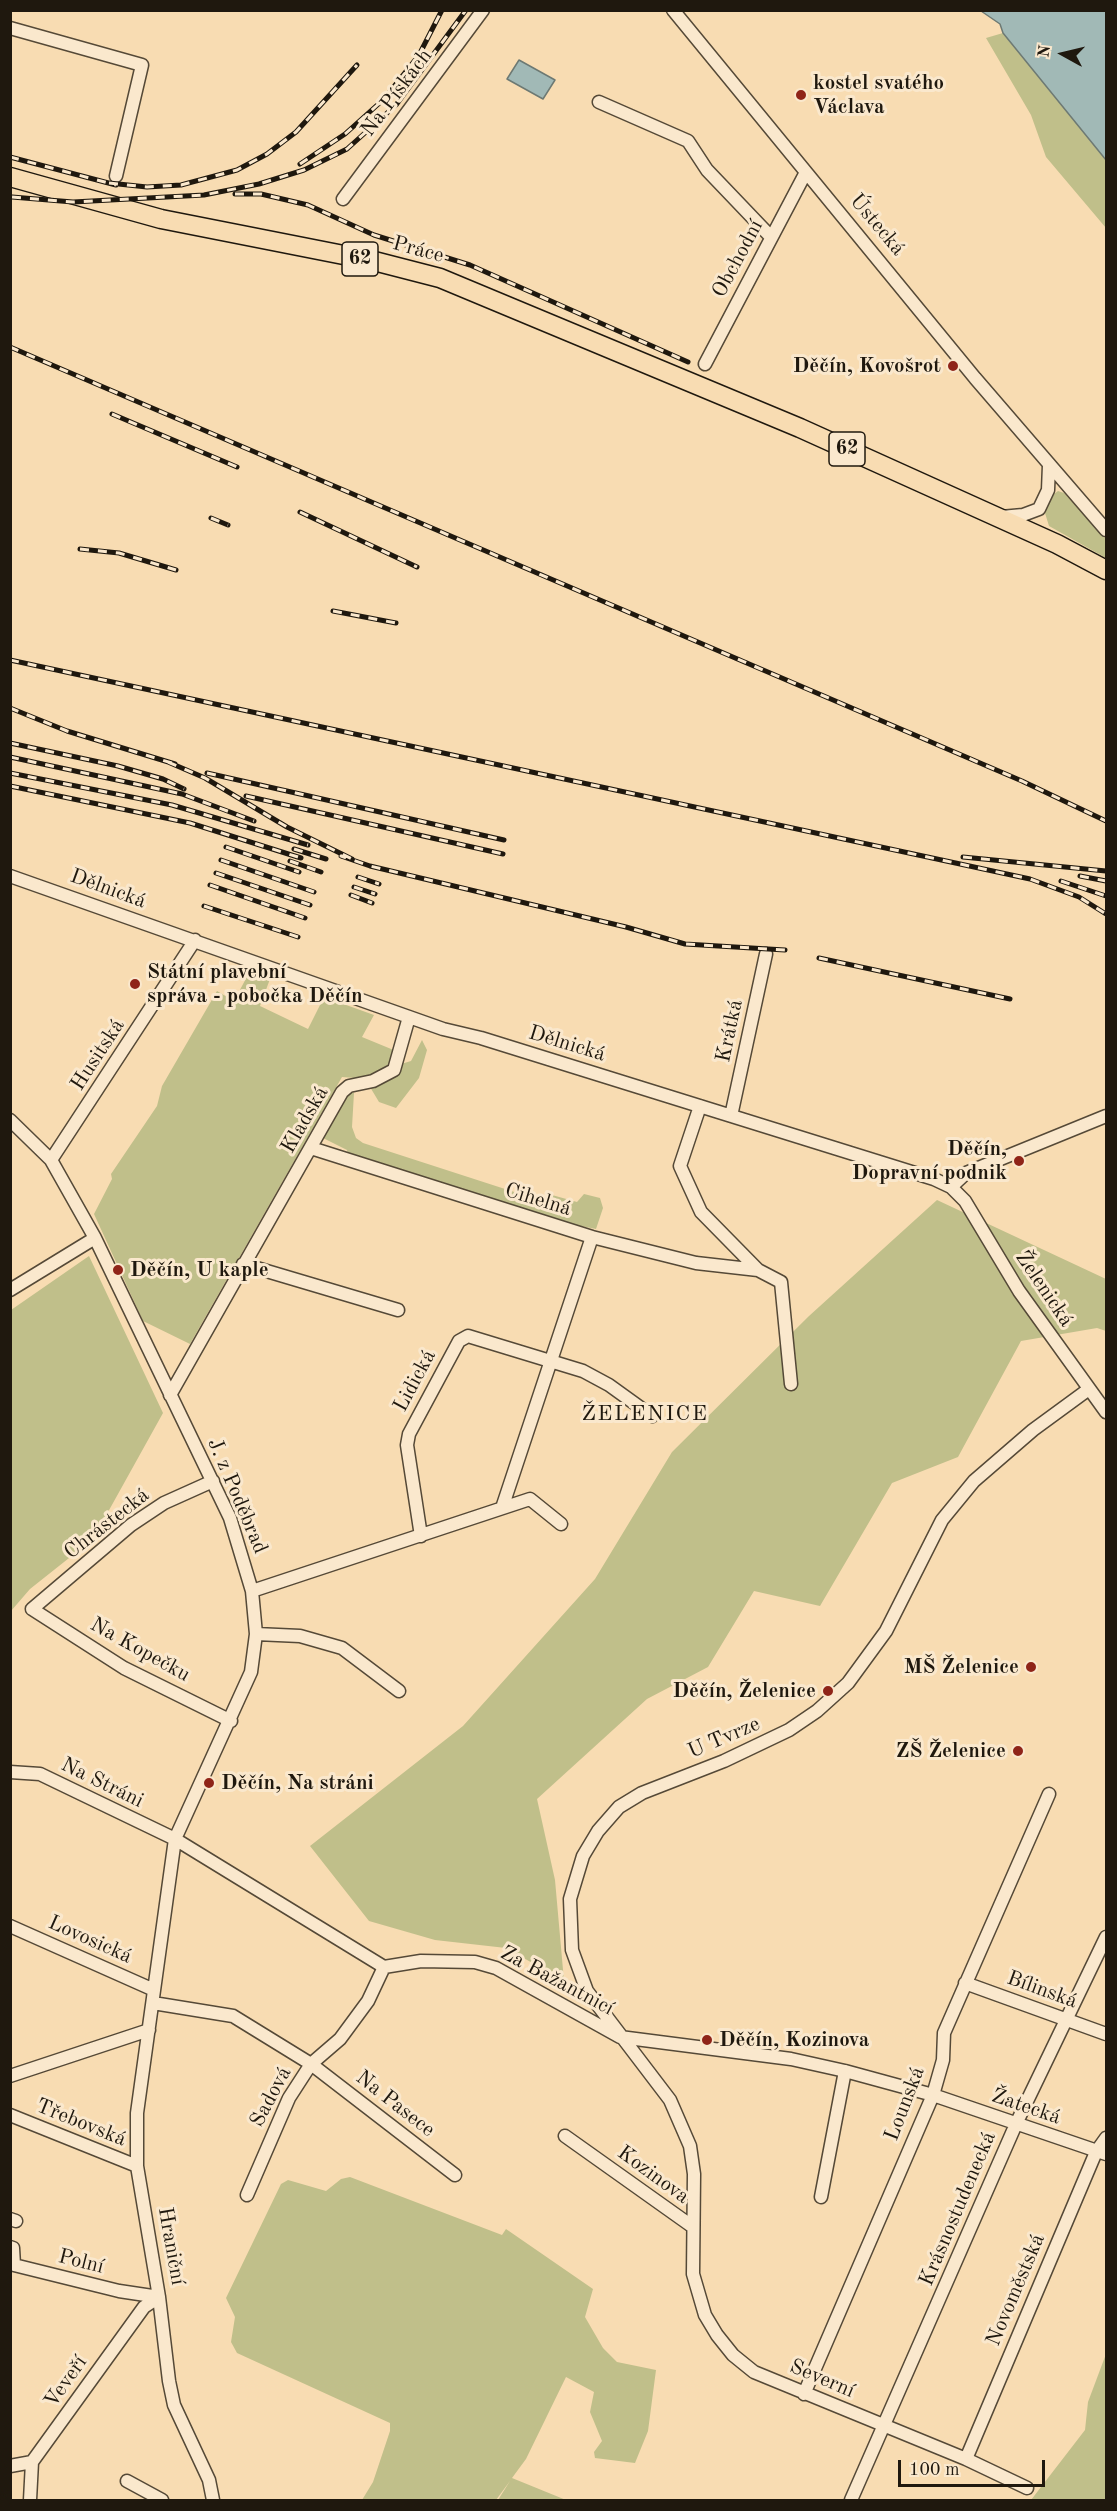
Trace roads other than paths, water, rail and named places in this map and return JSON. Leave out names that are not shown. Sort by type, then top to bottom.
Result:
[{"type":"main road","name":"Práce","points":[[10,177],[178,223],[374,261],[440,278],[696,384],[996,516]]},
{"type":"main road","name":"62","points":[[996,516],[1107,570]]},
{"type":"street","name":"Na Pískách","points":[[343,199],[483,10]]},
{"type":"street","name":"Ústecká","points":[[673,10],[806,174],[1049,465],[1107,530]]},
{"type":"street","points":[[10,28],[142,65],[116,176]]},
{"type":"street","points":[[599,102],[688,141],[707,170],[771,237]]},
{"type":"street","name":"Obchodní","points":[[705,364],[806,174]]},
{"type":"street","points":[[1045,539],[1039,520],[1039,509],[1048,490],[1049,465]]},
{"type":"street","points":[[996,516],[1023,515],[1039,509]]},
{"type":"street","name":"Dělnická","points":[[10,876],[409,1017],[934,1179],[951,1188]]},
{"type":"street","name":"Husitská","points":[[51,1161],[195,940]]},
{"type":"street","name":"Krátká","points":[[731,1116],[766,954]]},
{"type":"street","name":"Kladská","points":[[170,1395],[342,1092],[394,1070],[409,1017]]},
{"type":"street","points":[[700,1106],[680,1166],[701,1212],[758,1270],[781,1282],[792,1384]]},
{"type":"street","points":[[951,1188],[966,1173],[1107,1116]]},
{"type":"street","name":"J. z Poděbrad","points":[[10,1120],[51,1161],[95,1238],[230,1518],[252,1591],[256,1634],[251,1672],[231,1721],[175,1839],[154,1997]]},
{"type":"street","name":"Cihelná","points":[[311,1148],[592,1237],[696,1263],[758,1270]]},
{"type":"street","name":"Želenická","points":[[951,1188],[965,1201],[1018,1291],[1107,1412]]},
{"type":"street","points":[[502,1508],[592,1237]]},
{"type":"street","points":[[10,1290],[95,1238]]},
{"type":"street","points":[[243,1264],[398,1310]]},
{"type":"street","name":"Lidická","points":[[421,1536],[407,1445],[409,1434],[459,1341],[468,1336],[552,1360]]},
{"type":"street","points":[[552,1360],[583,1371],[609,1385],[652,1416]]},
{"type":"street","name":"U Tvrze","points":[[620,2037],[587,1991],[572,1950],[570,1899],[584,1856],[598,1831],[619,1807],[642,1793],[759,1745],[789,1730],[830,1700],[860,1668],[886,1631],[942,1520],[974,1481],[1033,1430],[1089,1389]]},
{"type":"street","name":"Chrástecká","points":[[32,1609],[131,1525],[164,1503],[213,1482]]},
{"type":"street","points":[[252,1591],[530,1499],[561,1524]]},
{"type":"street","name":"Na Kopečku","points":[[32,1609],[124,1668],[231,1721]]},
{"type":"street","points":[[256,1634],[300,1635],[334,1645],[399,1691]]},
{"type":"street","name":"Na Stráni","points":[[10,1772],[40,1774],[175,1839]]},
{"type":"street","name":"Lounská","points":[[804,2394],[933,2095],[943,2060],[944,2033],[1049,1794]]},
{"type":"street","points":[[175,1839],[384,1967]]},
{"type":"street","name":"Lovosická","points":[[10,1926],[154,1997],[233,2016],[311,2064]]},
{"type":"street","name":"Krásnostudenecká","points":[[850,2500],[885,2426],[1016,2124],[1107,1936]]},
{"type":"street","name":"Za Bažantnicí","points":[[384,1967],[421,1961],[476,1962],[496,1968],[620,2037],[791,2059],[933,2095]]},
{"type":"street","name":"Sadová","points":[[247,2195],[289,2098],[311,2064],[340,2039],[368,2001],[384,1967]]},
{"type":"street","name":"Bílinská","points":[[965,1983],[1107,2034]]},
{"type":"street","name":"Hraniční","points":[[154,1997],[137,2113],[137,2166],[174,2405],[209,2480],[213,2500]]},
{"type":"street","points":[[10,2076],[149,2030]]},
{"type":"street","name":"Kozinova","points":[[620,2037],[670,2100],[681,2120],[690,2146],[694,2174],[693,2227]]},
{"type":"street","name":"Na Pasece","points":[[311,2064],[455,2175]]},
{"type":"street","points":[[821,2197],[845,2071]]},
{"type":"street","name":"Žatecká","points":[[933,2095],[1101,2153]]},
{"type":"street","name":"Třebovská","points":[[10,2115],[137,2166]]},
{"type":"street","name":"Kozinova","points":[[565,2136],[693,2227]]},
{"type":"street","name":"Novoměstská","points":[[966,2459],[1107,2138]]},
{"type":"street","name":"Severní","points":[[693,2227],[693,2274],[705,2315],[733,2355],[754,2372],[966,2459],[1027,2488]]},
{"type":"street","name":"Polní","points":[[10,2247],[13,2248],[14,2265],[119,2291],[159,2297]]},
{"type":"street","name":"Veveří","points":[[32,2462],[144,2307],[159,2297]]},
{"type":"street","points":[[10,2466],[32,2462],[30,2500]]},
{"type":"street","points":[[127,2481],[162,2500]]},
{"type":"water","points":[[981,11],[1106,11],[1106,160],[1003,33],[1000,24]]},
{"type":"water","points":[[519,60],[555,80],[543,99],[507,79]]},
{"type":"railway","points":[[300,164],[345,134],[384,99],[419,55],[442,10]]},
{"type":"railway","points":[[12,197],[73,202],[204,195],[259,184],[304,170],[347,149],[396,105],[466,10]]},
{"type":"railway","points":[[109,183],[147,187],[181,185],[237,170],[267,154],[296,132],[357,65]]},
{"type":"railway","points":[[10,157],[116,185]]},
{"type":"railway","points":[[235,194],[261,194],[308,205],[374,235],[470,265],[688,362]]},
{"type":"railway","points":[[10,347],[1022,781],[1106,821]]},
{"type":"railway","points":[[112,414],[237,467]]},
{"type":"railway","points":[[300,512],[417,567]]},
{"type":"railway","points":[[211,518],[228,525]]},
{"type":"railway","points":[[80,549],[119,553],[176,570]]},
{"type":"railway","points":[[333,611],[396,623]]},
{"type":"railway","points":[[10,660],[1030,879],[1079,897],[1106,914]]},
{"type":"railway","points":[[10,708],[67,731],[175,764]]},
{"type":"railway","points":[[10,743],[118,766],[163,779],[184,789]]},
{"type":"railway","points":[[10,757],[182,794],[254,821]]},
{"type":"railway","points":[[168,762],[205,778],[287,827],[352,859],[341,856],[370,866],[626,927],[685,944],[785,950]]},
{"type":"railway","points":[[10,773],[172,805],[308,845]]},
{"type":"railway","points":[[207,773],[504,840]]},
{"type":"railway","points":[[10,786],[190,823],[301,858]]},
{"type":"railway","points":[[246,796],[503,854]]},
{"type":"railway","points":[[226,847],[299,872]]},
{"type":"railway","points":[[294,849],[326,859]]},
{"type":"railway","points":[[963,857],[1106,871]]},
{"type":"railway","points":[[221,860],[314,892]]},
{"type":"railway","points":[[290,861],[321,872]]},
{"type":"railway","points":[[216,873],[310,905]]},
{"type":"railway","points":[[1080,876],[1106,881]]},
{"type":"railway","points":[[358,877],[379,884]]},
{"type":"railway","points":[[1061,881],[1106,896]]},
{"type":"railway","points":[[210,885],[305,918]]},
{"type":"railway","points":[[354,887],[375,894]]},
{"type":"railway","points":[[351,895],[372,903]]},
{"type":"railway","points":[[204,906],[298,937]]},
{"type":"railway","points":[[819,958],[1010,999]]},
{"type":"place","name":"kostel svatého Václava","points":[[801,95]]},
{"type":"place","name":"Děčín, Kovošrot","points":[[953,366]]},
{"type":"place","name":"Státní plavební správa - pobočka Děčín","points":[[135,984]]},
{"type":"place","name":"Děčín, Dopravní podnik","points":[[1019,1161]]},
{"type":"place","name":"Děčín, U kaple","points":[[118,1270]]},
{"type":"place","name":"MŠ Želenice","points":[[1031,1667]]},
{"type":"place","name":"Děčín, Želenice","points":[[828,1691]]},
{"type":"place","name":"ZŠ Želenice","points":[[1018,1751]]},
{"type":"place","name":"Děčín, Na stráni","points":[[209,1783]]},
{"type":"place","name":"Děčín, Kozinova","points":[[707,2040]]},
{"type":"district","name":"ŽELENICE","points":[[645,1414]]}]
